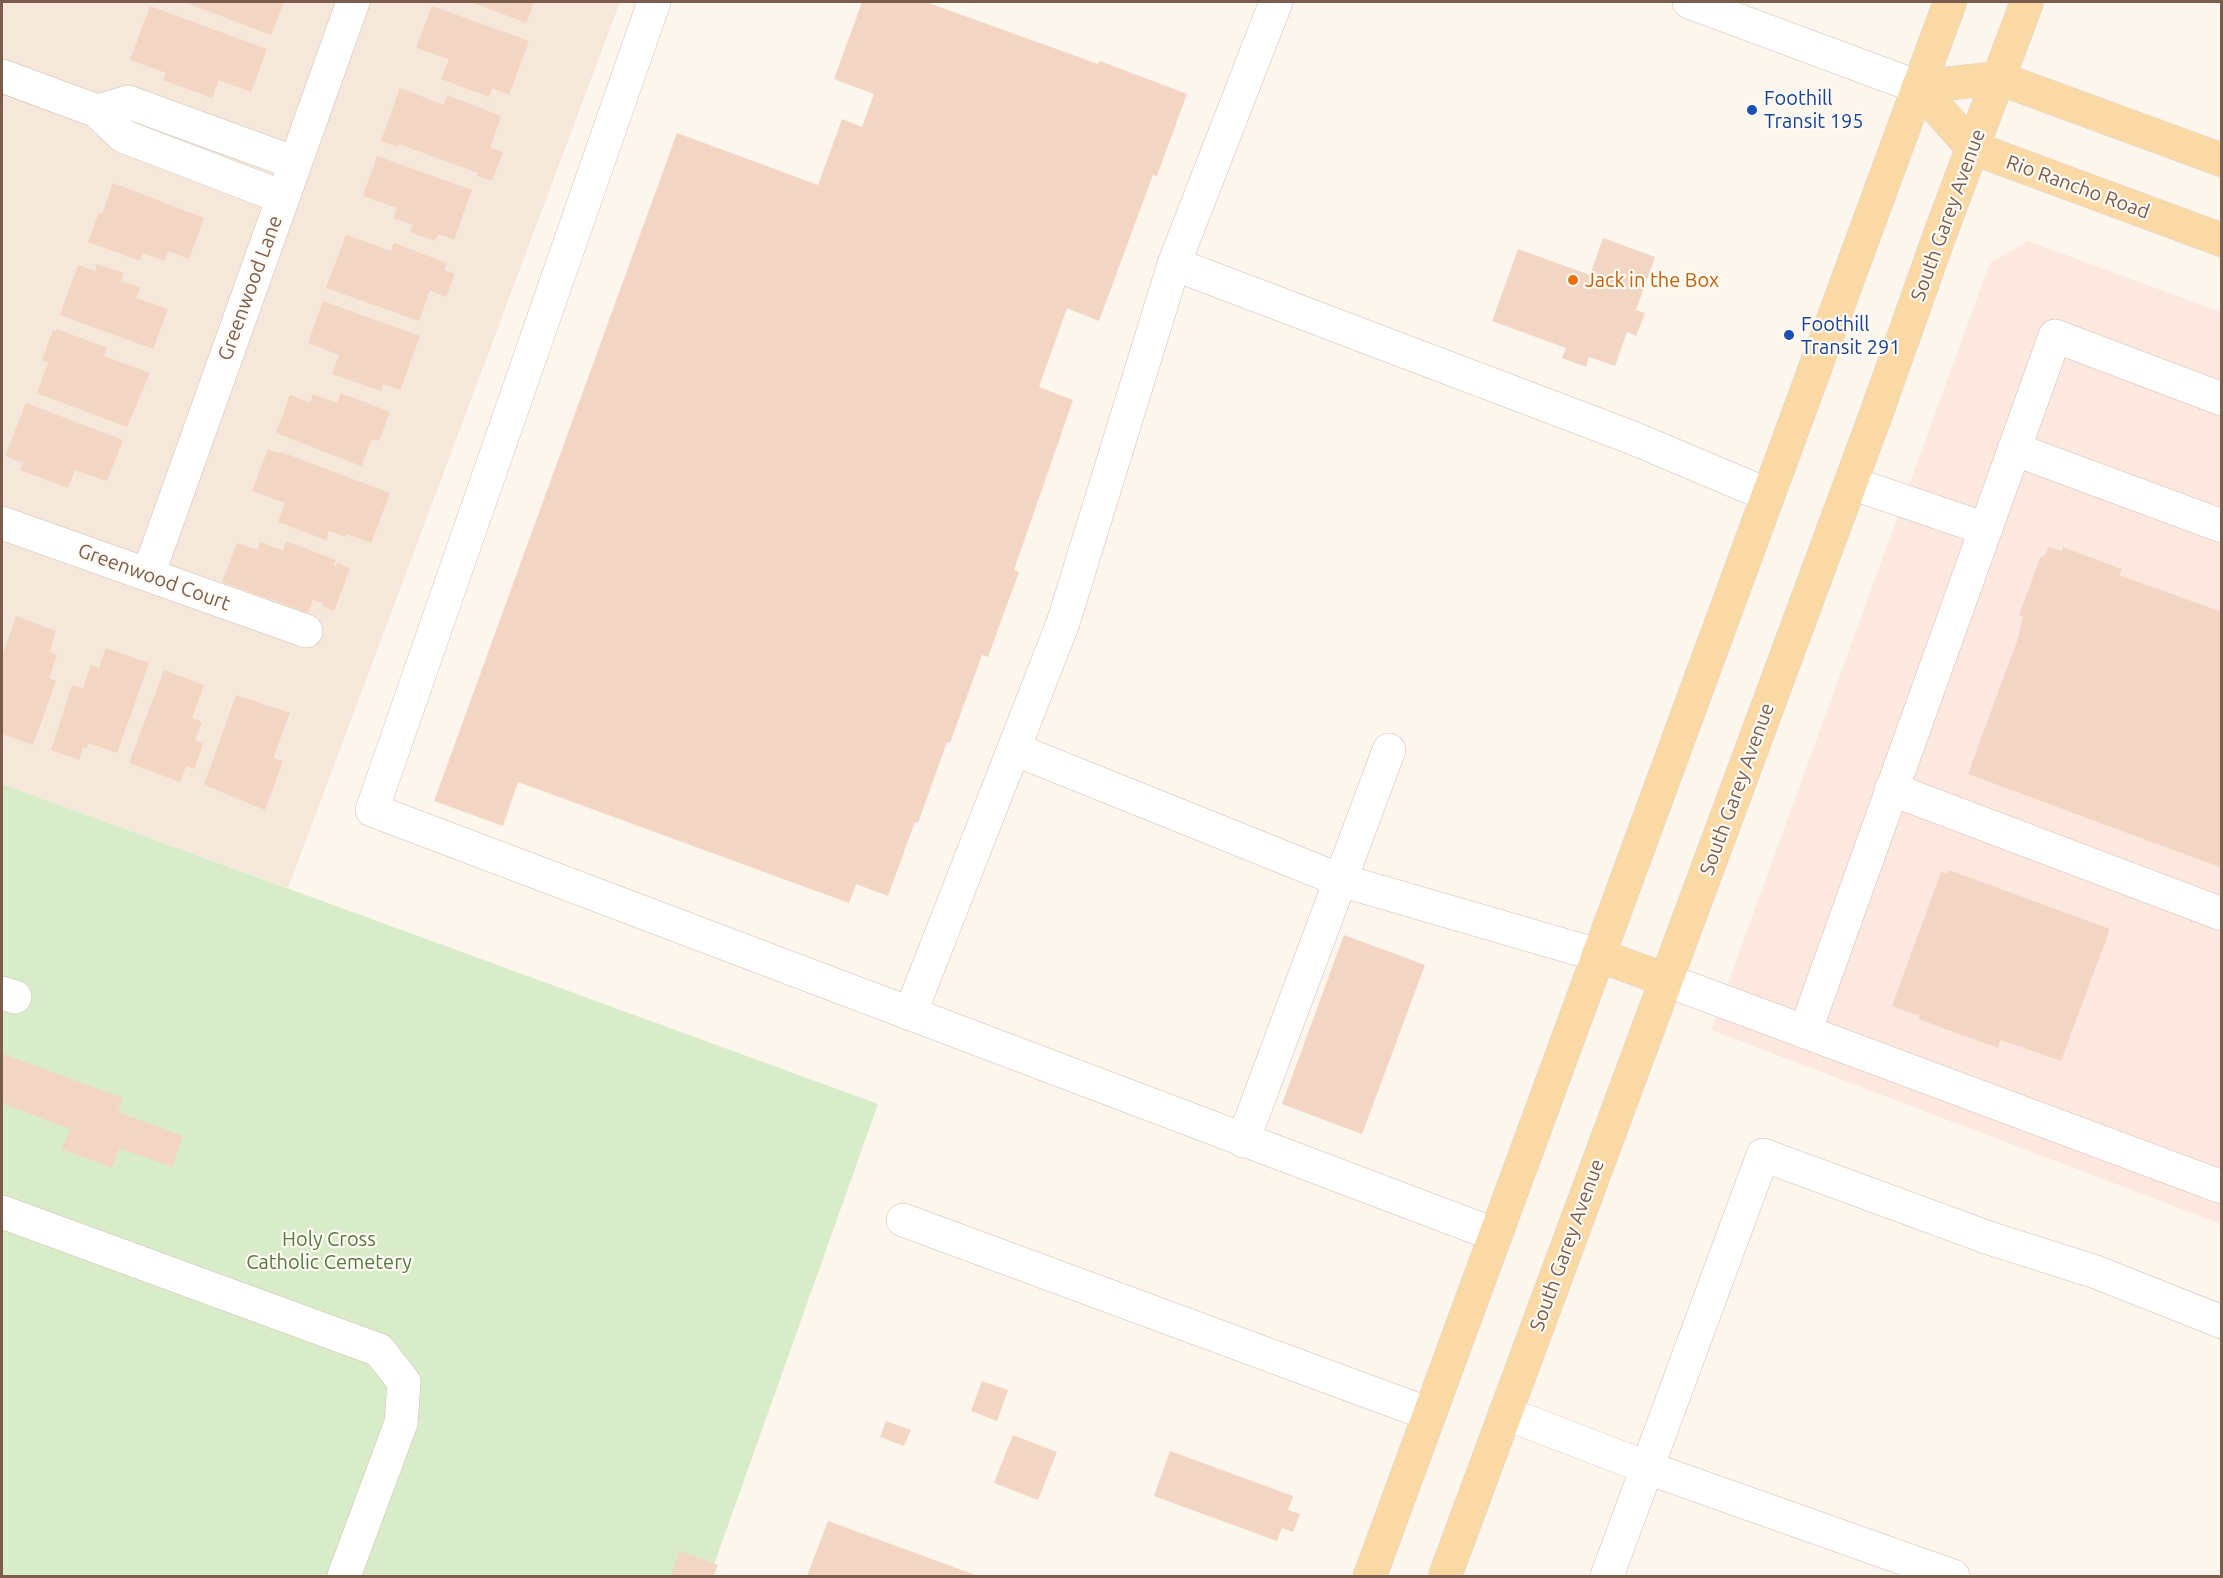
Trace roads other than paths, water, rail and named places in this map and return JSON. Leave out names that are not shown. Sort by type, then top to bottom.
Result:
[{"type":"main road","points":[[1370,1576],[1950,2]]},
{"type":"main road","name":"South Garey Avenue","points":[[1445,1576],[2027,2]]},
{"type":"main road","points":[[1918,87],[1998,78],[2222,160]]},
{"type":"main road","name":"Rio Rancho Road","points":[[1918,87],[1973,148],[2222,240]]},
{"type":"main road","points":[[1598,956],[1666,980]]},
{"type":"street","name":"Greenwood Lane","points":[[148,575],[353,2]]},
{"type":"street","points":[[654,2],[372,810],[1496,1235]]},
{"type":"street","points":[[910,1014],[1063,623],[1174,264],[1276,2]]},
{"type":"street","points":[[1689,2],[1918,87]]},
{"type":"street","points":[[2,76],[97,111],[123,136],[282,198]]},
{"type":"street","points":[[97,111],[128,102],[295,163]]},
{"type":"street","points":[[1174,264],[1633,438],[1768,495]]},
{"type":"street","points":[[1805,1032],[2055,336],[2222,399]]},
{"type":"street","points":[[2014,449],[2222,526]]},
{"type":"street","points":[[1851,483],[1986,529]]},
{"type":"street","name":"Greenwood Court","points":[[2,523],[306,631]]},
{"type":"street","points":[[1014,749],[1340,880],[1598,956]]},
{"type":"street","points":[[1243,1141],[1389,750]]},
{"type":"street","points":[[1891,789],[2222,914]]},
{"type":"street","points":[[1666,980],[2222,1187]]},
{"type":"street","points":[[1607,1576],[1763,1155],[1989,1238],[2096,1272],[2222,1322]]},
{"type":"street","points":[[2,1212],[379,1350],[404,1382],[401,1423],[344,1576]]},
{"type":"street","points":[[903,1220],[1429,1414]]},
{"type":"street","points":[[1505,1413],[1648,1468],[1874,1563],[1953,1576]]},
{"type":"place","name":"Foothill Transit 195","points":[[1752,110]]},
{"type":"place","name":"Jack in the Box","points":[[1573,280]]},
{"type":"place","name":"Foothill Transit 291","points":[[1789,335]]},
{"type":"park label","name":"Holy Cross Catholic Cemetery","points":[[329,1250]]}]
